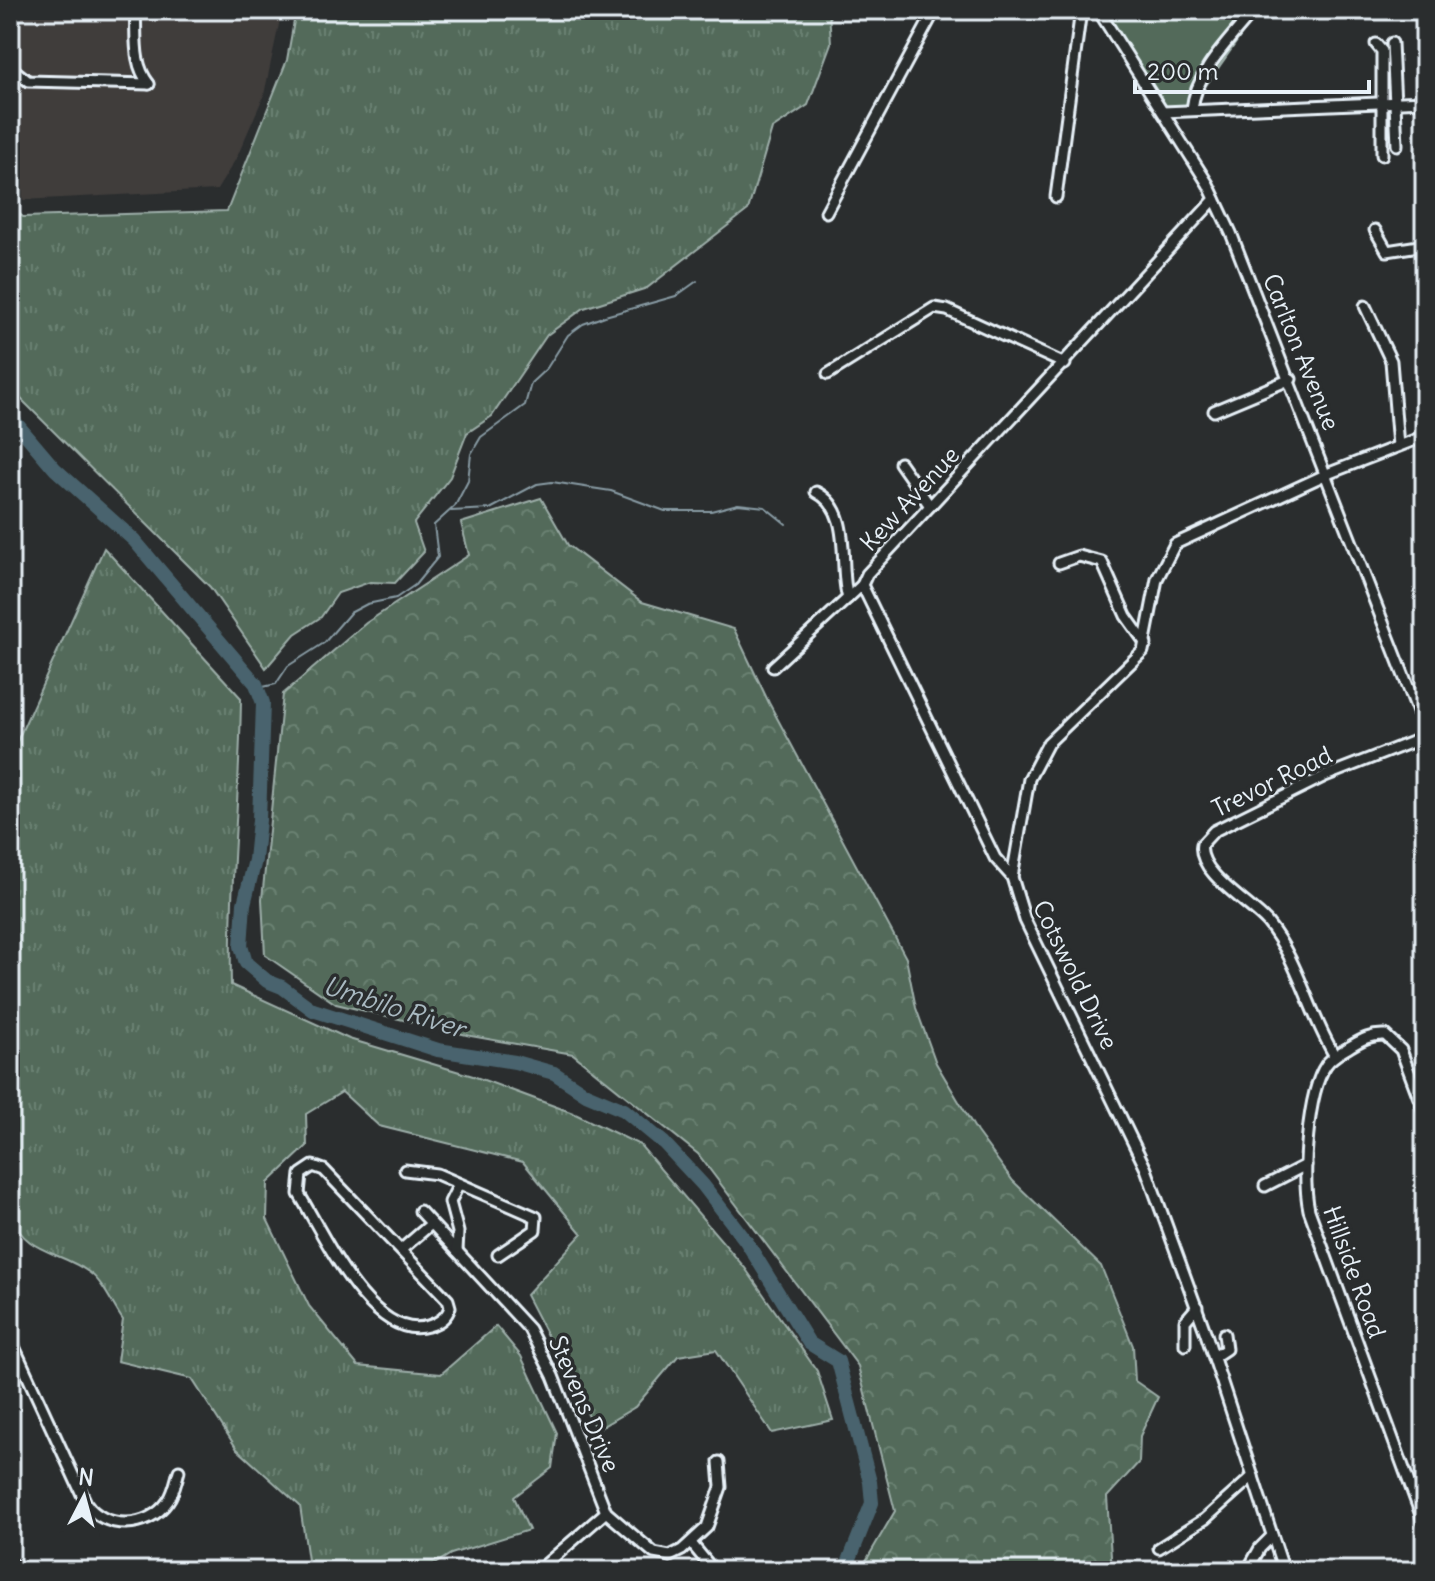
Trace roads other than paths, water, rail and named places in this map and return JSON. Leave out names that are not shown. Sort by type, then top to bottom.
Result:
[{"type":"street","points":[[10,67],[28,81],[149,84],[140,70],[136,54],[135,10]]},
{"type":"street","points":[[826,212],[933,13],[919,10]]},
{"type":"street","points":[[1056,197],[1081,10]]},
{"type":"street","name":"Carlton Avenue","points":[[1098,10],[1215,199],[1291,379],[1425,730]]},
{"type":"street","points":[[1192,109],[1205,72],[1254,10]]},
{"type":"street","points":[[1392,43],[1397,145]]},
{"type":"street","points":[[1376,44],[1382,51],[1382,155]]},
{"type":"street","points":[[1163,112],[1425,101]]},
{"type":"street","name":"Kew Avenue","points":[[1012,877],[995,858],[862,585],[867,574],[1215,199]]},
{"type":"street","points":[[1375,230],[1387,251],[1423,241]]},
{"type":"street","points":[[1365,306],[1391,361],[1398,446]]},
{"type":"street","points":[[828,374],[934,308],[947,310],[1065,364]]},
{"type":"street","points":[[1214,411],[1291,379]]},
{"type":"street","name":"Cotswold Drive","points":[[1284,1571],[1197,1307],[1146,1169],[1025,920],[1012,877],[1029,779],[1037,761],[1048,743],[1132,664],[1146,644],[1157,579],[1175,544],[1327,474],[1425,436]]},
{"type":"street","points":[[900,463],[930,506]]},
{"type":"street","points":[[816,492],[827,500],[839,522],[848,598]]},
{"type":"street","points":[[1059,563],[1079,556],[1102,562],[1126,616],[1146,644]]},
{"type":"street","points":[[773,667],[862,585]]},
{"type":"street","name":"Trevor Road","points":[[1335,1056],[1274,930],[1249,903],[1206,866],[1201,858],[1202,844],[1214,831],[1325,776],[1425,737]]},
{"type":"street","points":[[1335,1056],[1362,1039],[1377,1034],[1391,1040],[1401,1050],[1425,1114]]},
{"type":"street","name":"Hillside Road","points":[[1335,1056],[1320,1077],[1306,1165],[1309,1210],[1425,1526]]},
{"type":"street","points":[[1265,1186],[1306,1165]]},
{"type":"street","points":[[313,1166],[324,1170],[402,1249],[450,1307],[444,1317],[431,1325],[421,1328],[398,1324],[370,1306],[299,1194],[298,1182],[305,1169],[313,1166]]},
{"type":"street","points":[[405,1170],[428,1172],[536,1217],[535,1230],[498,1255]]},
{"type":"street","points":[[457,1251],[458,1230],[450,1202],[459,1184]]},
{"type":"street","name":"Stevens Drive","points":[[420,1211],[535,1337],[606,1512]]},
{"type":"street","points":[[402,1249],[431,1224]]},
{"type":"street","points":[[1185,1345],[1185,1321],[1197,1307]]},
{"type":"street","points":[[1214,1357],[1226,1349],[1224,1334]]},
{"type":"street","points":[[10,1338],[86,1503],[100,1519],[135,1521],[158,1511],[167,1502],[179,1471]]},
{"type":"street","points":[[538,1571],[606,1512],[661,1556],[670,1556],[691,1543],[707,1527],[721,1487],[719,1462]]},
{"type":"street","points":[[1159,1548],[1205,1519],[1253,1476]]},
{"type":"street","points":[[1247,1571],[1260,1548],[1272,1536]]},
{"type":"street","points":[[691,1543],[714,1571]]},
{"type":"waterway","points":[[260,692],[263,687],[276,684],[288,666],[324,643],[350,613],[367,604],[396,598],[415,585],[438,557],[434,525],[455,506],[468,481],[471,454],[481,437],[525,405],[531,383],[547,368],[568,335],[583,324],[605,316],[676,296],[697,281]]},
{"type":"waterway","name":"Umbilo River","points":[[10,416],[55,469],[134,540],[256,684],[263,703],[259,820],[255,860],[244,904],[241,946],[246,963],[267,981],[282,987],[313,1010],[438,1050],[515,1062],[554,1073],[586,1094],[624,1110],[664,1143],[703,1185],[746,1241],[809,1343],[838,1361],[870,1482],[872,1503],[845,1571]]},
{"type":"waterway","points":[[451,511],[490,509],[537,484],[552,482],[611,491],[665,511],[711,511],[738,504],[765,507],[786,524]]}]
